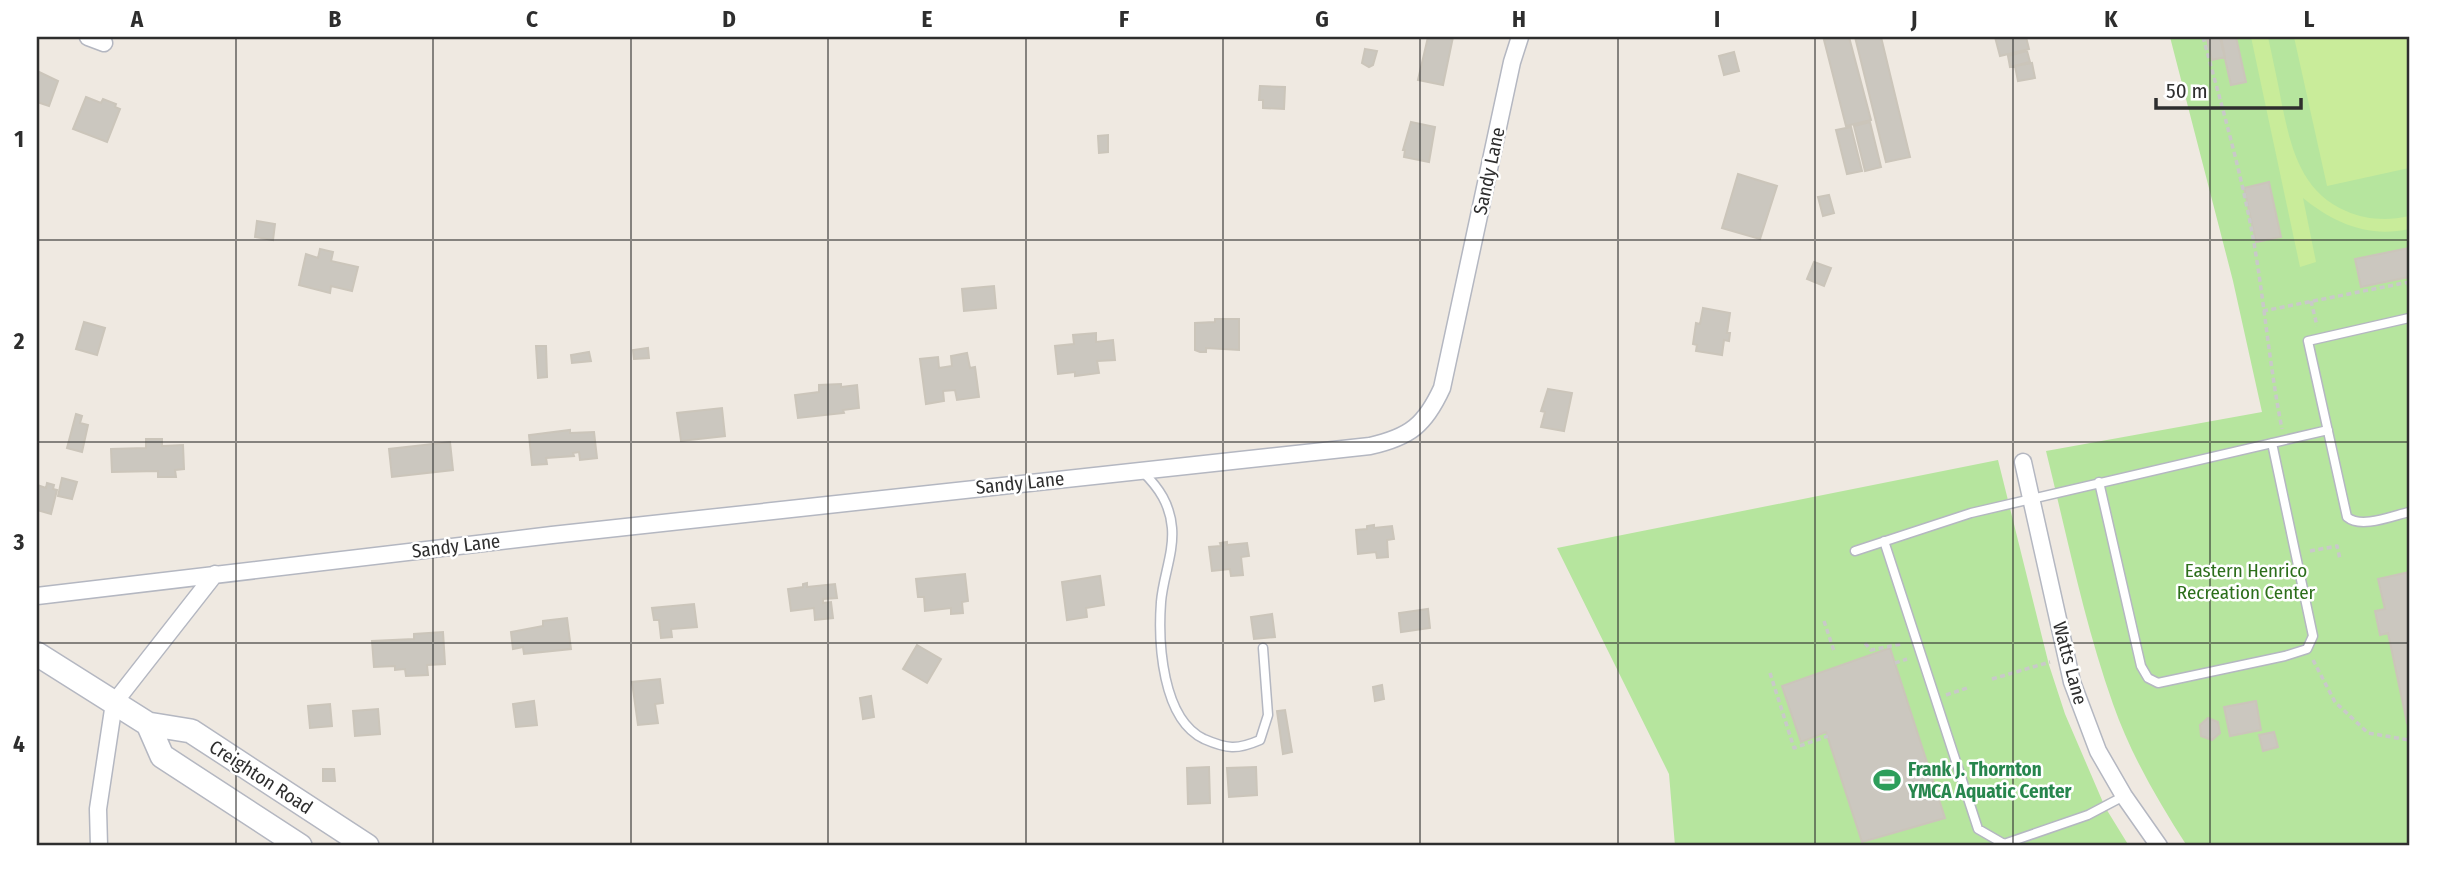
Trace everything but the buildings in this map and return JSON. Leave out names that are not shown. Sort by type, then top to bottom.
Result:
[{"type":"main road","name":"Creighton Road","points":[[37,654],[148,724],[191,731],[367,846]]},
{"type":"main road","name":"Creighton Road","points":[[148,724],[162,756],[300,846]]},
{"type":"street","name":"Sandy Lane","points":[[37,596],[1370,446],[1404,436],[1432,410],[1442,388],[1512,62],[1520,37]]},
{"type":"street","name":"Watts Lane","points":[[2023,462],[2072,682],[2098,751],[2124,796],[2159,846]]},
{"type":"street","points":[[99,846],[98,809],[114,703],[215,574]]},
{"type":"lane","points":[[2409,318],[2308,341],[2347,517],[2362,523],[2409,512]]},
{"type":"lane","points":[[1855,551],[1971,513],[2328,430]]},
{"type":"lane","points":[[2099,482],[2141,666],[2148,678],[2158,683],[2285,656],[2307,649],[2313,636],[2272,443]]},
{"type":"lane","points":[[1141,470],[1160,490],[1172,527],[1171,553],[1161,601],[1164,668],[1170,695],[1180,718],[1197,735],[1219,745],[1241,748],[1260,740],[1268,715],[1264,648]]},
{"type":"lane","points":[[1884,541],[1978,829],[2004,844],[2088,815],[2124,796]]},
{"type":"path","points":[[2203,37],[2243,190],[2255,250],[2272,379],[2283,431]]},
{"type":"path","points":[[2263,311],[2409,282],[2409,289]]},
{"type":"path","points":[[2311,301],[2320,338]]},
{"type":"path","points":[[2309,551],[2337,546],[2340,559]]},
{"type":"path","points":[[1824,621],[1834,652]]},
{"type":"path","points":[[1865,643],[1871,650],[1879,651],[1902,644]]},
{"type":"path","points":[[2307,649],[2335,702],[2368,733],[2409,740]]},
{"type":"path","points":[[1895,663],[1908,659]]},
{"type":"path","points":[[1992,679],[2052,661]]},
{"type":"path","points":[[1770,673],[1794,748],[1828,736]]},
{"type":"path","points":[[1947,695],[1970,687]]},
{"type":"green space","name":"Eastern Henrico Recreation Center","points":[[2170,37],[2409,37],[2409,846],[2187,846],[2128,741],[2093,642],[2046,451],[2262,412],[2233,281]]},
{"type":"green space","points":[[2251,37],[2268,37],[2289,137],[2308,180],[2331,203],[2354,214],[2377,219],[2409,216],[2409,229],[2380,231],[2352,226],[2327,215],[2303,198],[2316,262],[2300,267]]},
{"type":"green space","points":[[2294,37],[2409,37],[2409,168],[2327,186]]},
{"type":"green space","points":[[1998,460],[2049,665],[2065,714],[2105,807],[2129,846],[1675,846],[1669,774],[1557,548]]},
{"type":"place","name":"Frank J. Thornton YMCA Aquatic Center","points":[[1887,780]]}]
